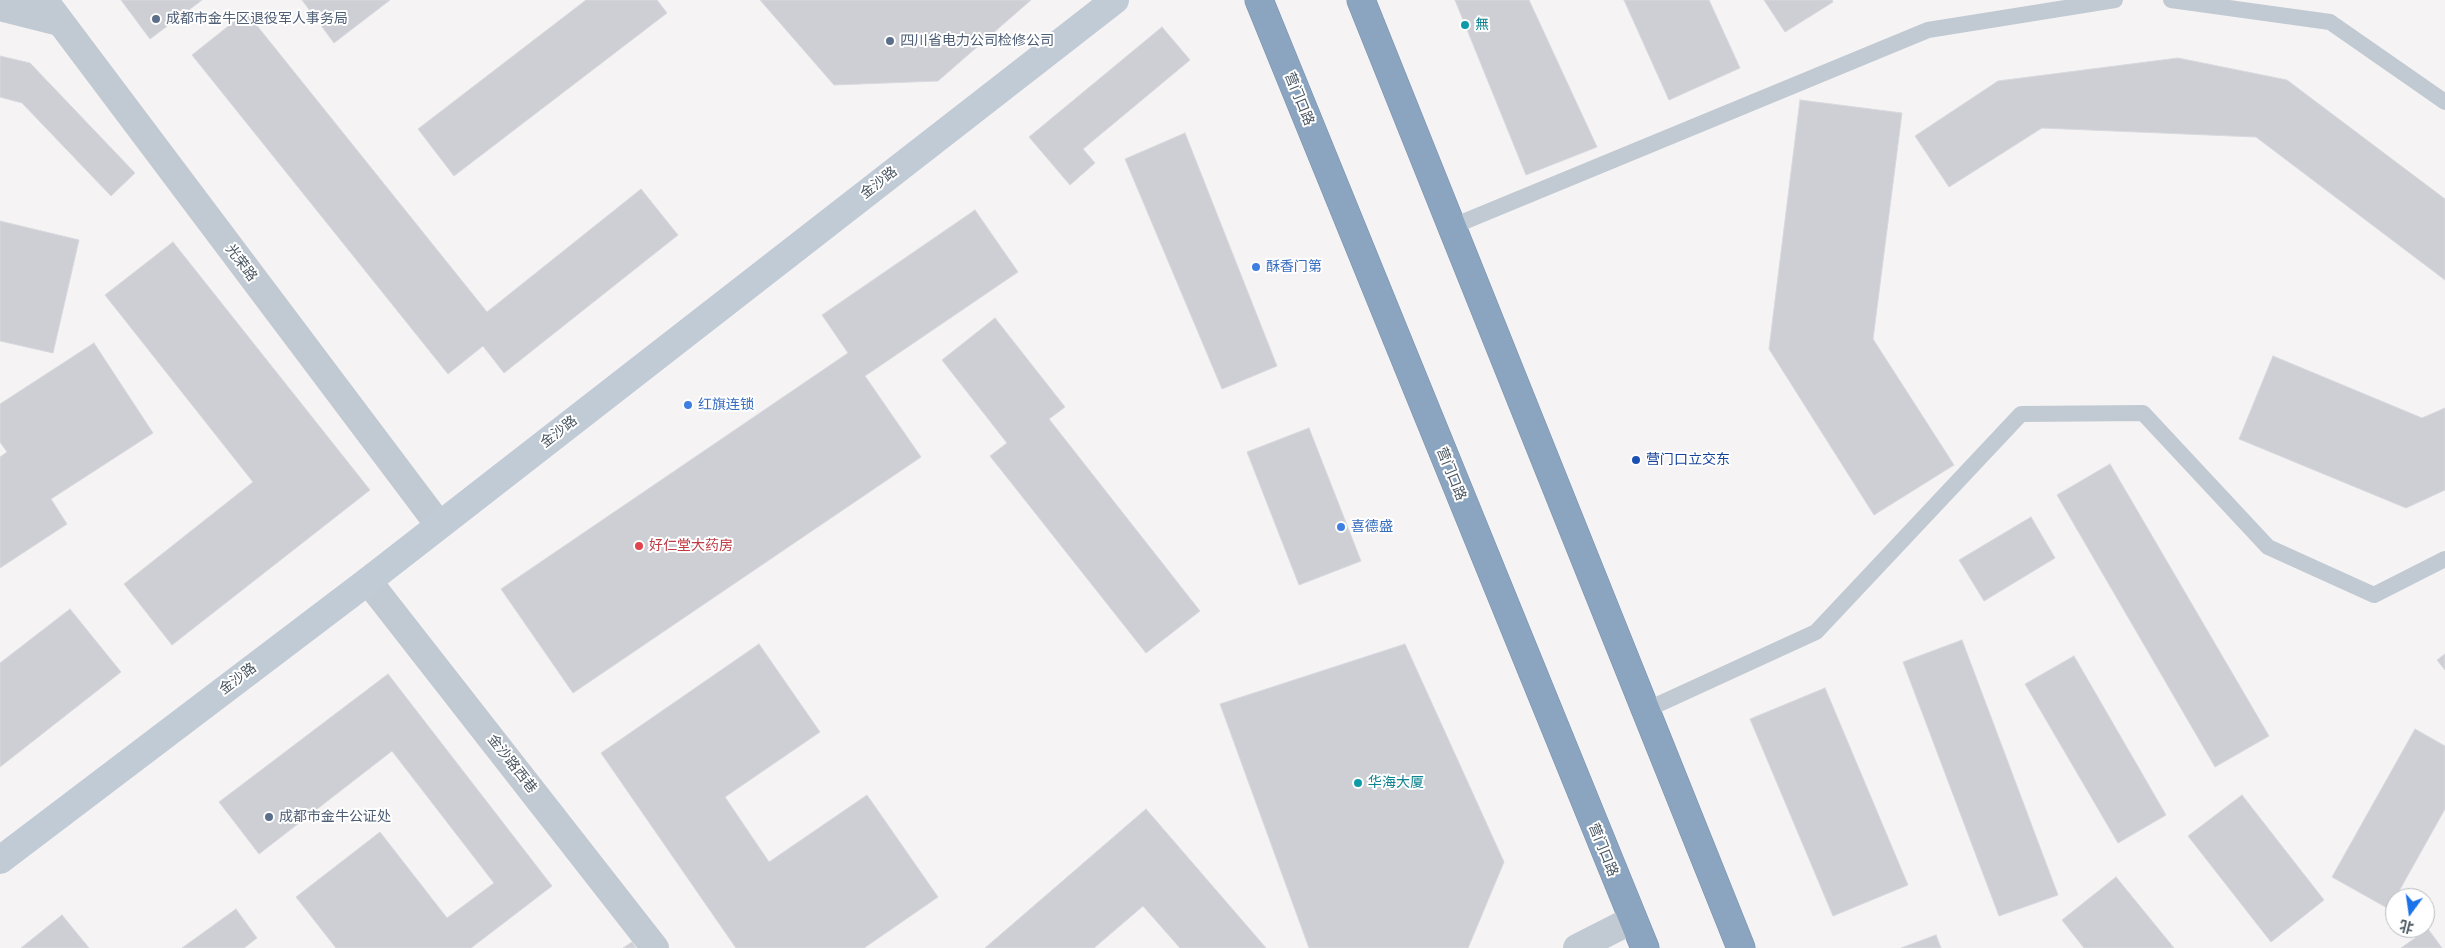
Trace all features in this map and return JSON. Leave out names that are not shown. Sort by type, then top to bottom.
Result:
[{"type":"highway","name":"营门口路","points":[[1259,0],[1645,948]]},
{"type":"highway","points":[[1361,0],[1741,948]]},
{"type":"street","name":"光荣路","points":[[44,0],[439,525]]},
{"type":"street","name":"金沙路","points":[[0,860],[368,581],[1115,0]]},
{"type":"street","points":[[0,7],[60,22]]},
{"type":"street","name":"金沙路西巷","points":[[368,581],[655,948]]},
{"type":"street","points":[[1577,948],[1632,920]]},
{"type":"lane","points":[[1451,227],[1928,30],[2115,0]]},
{"type":"lane","points":[[2171,0],[2330,22],[2445,102]]},
{"type":"lane","points":[[1646,710],[1816,632],[2021,414],[2143,413],[2268,547],[2374,595],[2445,559]]},
{"type":"building","name":"成都市金牛区退役军人事务局","points":[[121,0],[202,0],[150,39]]},
{"type":"building","points":[[302,0],[390,0],[334,43]]},
{"type":"building","points":[[586,0],[657,0],[667,13],[454,176],[418,129]]},
{"type":"building","name":"四川省电力公司检修公司","points":[[760,0],[1031,0],[938,81],[834,85]]},
{"type":"building","points":[[1455,0],[1529,0],[1597,147],[1526,175]]},
{"type":"building","points":[[1624,0],[1709,0],[1740,68],[1669,100]]},
{"type":"building","points":[[1764,0],[1832,0],[1833,2],[1785,32]]},
{"type":"building","points":[[246,12],[487,312],[641,189],[678,235],[504,373],[483,346],[448,374],[192,55]]},
{"type":"building","points":[[1162,27],[1190,60],[1083,149],[1095,163],[1070,185],[1029,137]]},
{"type":"building","points":[[0,56],[30,63],[135,173],[111,196],[22,103],[0,97]]},
{"type":"building","points":[[2178,58],[2287,80],[2445,199],[2445,280],[2256,137],[2042,128],[1949,187],[1915,136],[1998,81]]},
{"type":"building","points":[[1800,100],[1902,113],[1873,339],[1954,465],[1874,515],[1769,349]]},
{"type":"building","points":[[1185,133],[1277,366],[1222,389],[1125,159]]},
{"type":"building","points":[[975,210],[1018,272],[865,376],[921,457],[573,693],[501,589],[848,353],[822,315]]},
{"type":"building","points":[[0,221],[79,240],[53,353],[0,341]]},
{"type":"building","points":[[173,242],[370,490],[172,645],[124,584],[253,482],[105,295]]},
{"type":"building","points":[[995,318],[1065,407],[1049,419],[1200,611],[1146,653],[990,456],[1007,443],[942,360]]},
{"type":"building","points":[[94,343],[153,433],[51,499],[67,524],[0,568],[0,457],[7,452],[0,442],[0,404]]},
{"type":"building","points":[[2273,356],[2422,418],[2445,408],[2445,490],[2406,508],[2239,439]]},
{"type":"building","points":[[1309,428],[1361,561],[1299,585],[1247,452]]},
{"type":"building","points":[[2110,464],[2269,736],[2215,767],[2057,495]]},
{"type":"building","points":[[2031,517],[2055,558],[1984,601],[1959,560]]},
{"type":"building","points":[[70,609],[121,672],[0,767],[0,663]]},
{"type":"building","points":[[1962,640],[2058,895],[1999,916],[1903,662]]},
{"type":"building","points":[[759,644],[820,732],[725,797],[769,862],[867,795],[938,897],[864,948],[736,948],[601,753]]},
{"type":"building","name":"华海大厦","points":[[1405,644],[1504,862],[1468,948],[1309,948],[1220,704]]},
{"type":"building","points":[[2445,654],[2445,670],[2437,660]]},
{"type":"building","points":[[2074,656],[2166,815],[2118,843],[2025,684]]},
{"type":"building","name":"成都市金牛公证处","points":[[388,674],[552,886],[471,948],[336,948],[296,897],[380,832],[447,918],[494,883],[392,751],[259,854],[219,802]]},
{"type":"building","points":[[1825,688],[1908,885],[1833,916],[1750,719]]},
{"type":"building","points":[[2415,729],[2445,746],[2445,809],[2401,888],[2385,888],[2385,907],[2332,877]]},
{"type":"building","points":[[2242,795],[2324,900],[2271,942],[2188,836]]},
{"type":"building","points":[[1146,809],[1266,948],[1180,948],[1143,906],[1094,948],[985,948]]},
{"type":"building","points":[[2116,877],[2174,948],[2084,948],[2062,920]]},
{"type":"building","points":[[236,909],[257,938],[244,948],[182,948]]},
{"type":"building","points":[[62,915],[89,948],[21,948]]},
{"type":"building","points":[[1936,935],[1941,948],[1901,948]]},
{"type":"building","points":[[2415,938],[2435,938],[2442,948],[2401,948]]},
{"type":"building","points":[[632,942],[636,948],[623,948]]},
{"type":"place","name":"成都市金牛区退役军人事务局","points":[[156,19]]},
{"type":"place","name":"無","points":[[1465,25]]},
{"type":"place","name":"四川省电力公司检修公司","points":[[890,41]]},
{"type":"place","name":"酥香门第","points":[[1256,267]]},
{"type":"place","name":"红旗连锁","points":[[688,405]]},
{"type":"place","name":"营门口立交东","points":[[1636,460]]},
{"type":"place","name":"喜德盛","points":[[1341,527]]},
{"type":"place","name":"好仁堂大药房","points":[[639,546]]},
{"type":"place","name":"华海大厦","points":[[1358,783]]},
{"type":"place","name":"成都市金牛公证处","points":[[269,817]]}]
